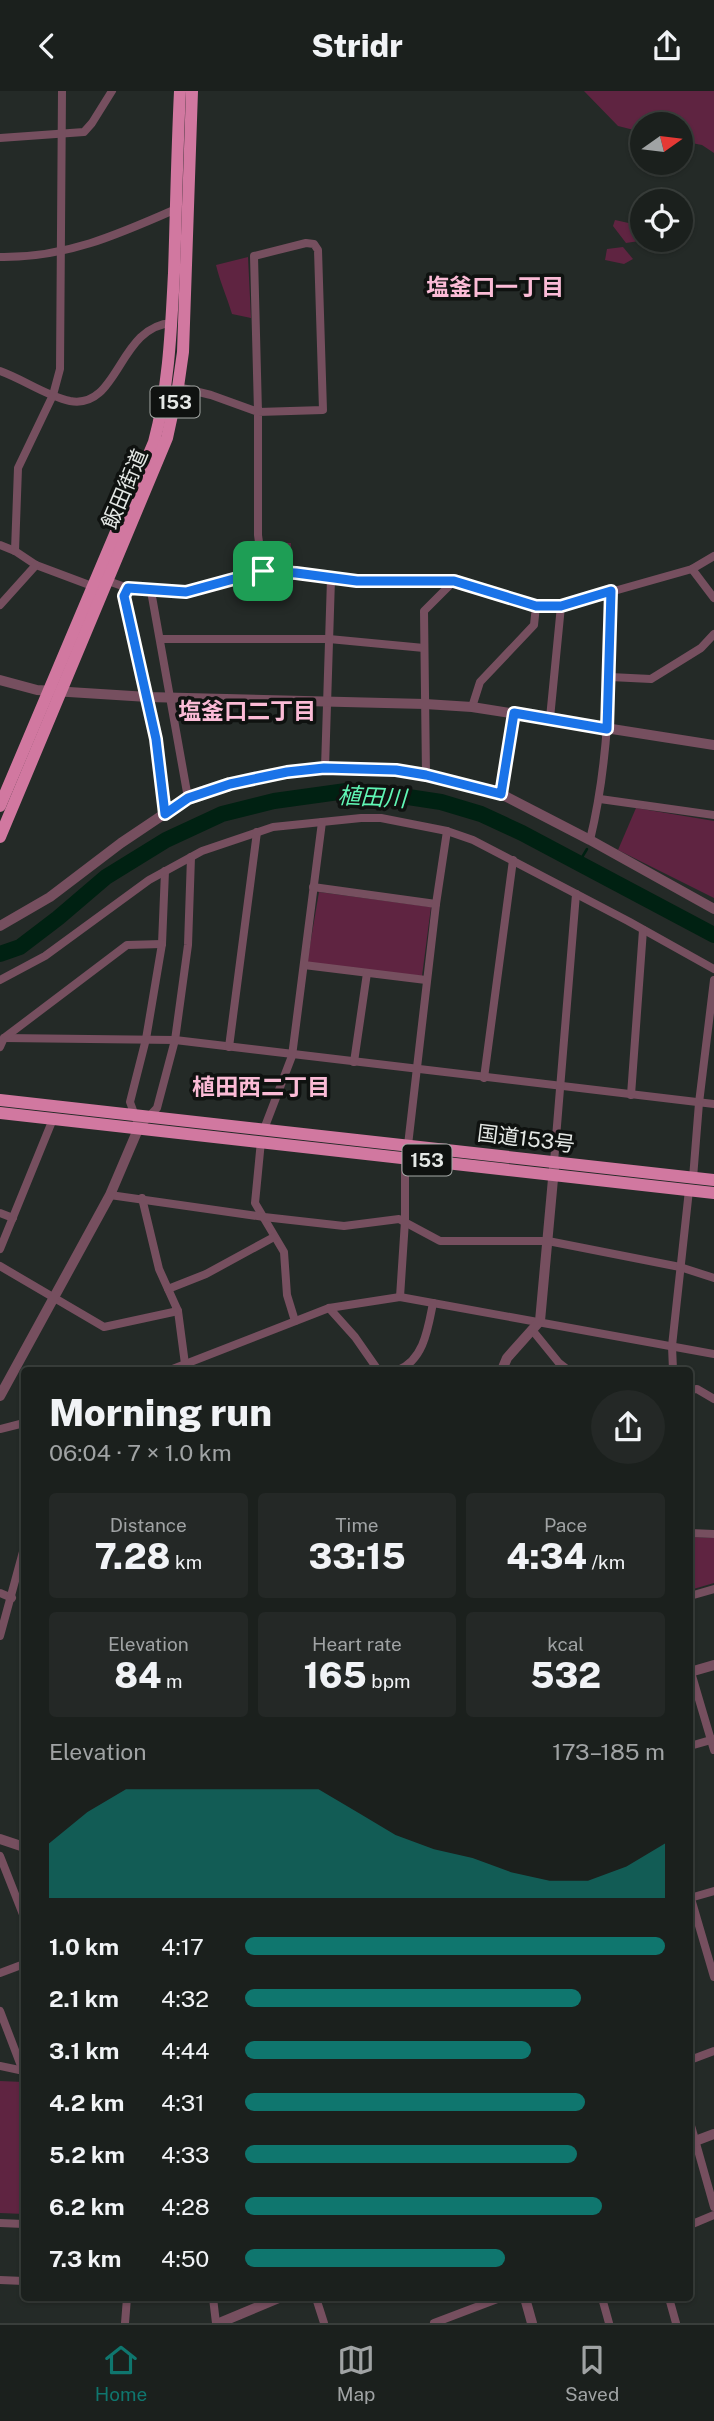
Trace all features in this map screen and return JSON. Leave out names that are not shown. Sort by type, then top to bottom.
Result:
[{"type":"highway","name":"飯田街道","points":[[0,837],[92,586],[154,442],[165,391],[172,323],[180,91]]},
{"type":"highway","name":"飯田街道","points":[[0,806],[108,581],[167,437],[183,352],[192,91]]},
{"type":"highway","name":"国道153号","points":[[0,1100],[149,1115],[263,1135]]},
{"type":"highway","name":"国道153号","points":[[0,1113],[139,1128],[263,1135],[406,1151],[691,1184],[714,1193]]},
{"type":"highway","name":"国道153号","points":[[691,1184],[714,1180]]},
{"type":"street","points":[[15,551],[18,468],[53,395],[60,369],[62,91]]},
{"type":"street","points":[[0,138],[84,132],[112,91]]},
{"type":"street","points":[[0,257],[29,258],[60,253],[134,228],[176,209]]},
{"type":"street","points":[[178,387],[211,395],[258,412],[323,410],[318,250],[314,244],[306,243],[254,256],[258,412],[258,535],[263,571]]},
{"type":"street","points":[[0,370],[72,402],[89,399],[107,386],[133,343],[146,330],[172,323]]},
{"type":"street","points":[[0,545],[36,565],[92,586],[108,581],[128,588],[186,592],[263,571],[331,579],[454,581],[536,606],[561,606],[691,569],[714,556]]},
{"type":"street","points":[[0,605],[36,565]]},
{"type":"street","points":[[691,569],[714,598]]},
{"type":"street","points":[[324,768],[331,579]]},
{"type":"street","points":[[426,775],[424,611],[454,581]]},
{"type":"street","points":[[128,588],[124,596],[156,739],[165,814]]},
{"type":"street","points":[[151,591],[188,798]]},
{"type":"street","points":[[590,839],[600,799],[607,729],[611,591]]},
{"type":"street","points":[[472,707],[480,682],[534,625],[536,606]]},
{"type":"street","points":[[550,718],[561,606]]},
{"type":"street","points":[[610,677],[651,679],[701,648],[714,634]]},
{"type":"street","points":[[160,639],[329,639],[424,648]]},
{"type":"street","points":[[0,680],[37,691],[472,707],[714,745]]},
{"type":"street","points":[[501,794],[514,713]]},
{"type":"street","points":[[0,926],[50,897],[121,843],[188,798],[257,778],[324,768],[382,769],[426,775],[501,794],[590,839],[714,909]]},
{"type":"street","points":[[600,799],[714,815]]},
{"type":"street","points":[[0,980],[46,955],[149,880],[191,857],[273,827],[361,818],[381,818],[447,831],[492,849],[714,969]]},
{"type":"street","points":[[295,1321],[287,1295],[284,1252],[255,1203],[263,1135],[292,1056],[322,822]]},
{"type":"street","points":[[400,1297],[406,1151],[447,831]]},
{"type":"street","points":[[229,1047],[257,832]]},
{"type":"street","points":[[0,1396],[110,1195],[139,1128],[157,1108],[175,1040],[188,945],[191,857]]},
{"type":"street","points":[[484,1077],[513,860]]},
{"type":"street","points":[[139,1128],[130,1102],[146,1039],[162,944],[165,871]]},
{"type":"street","points":[[313,887],[436,904]]},
{"type":"street","points":[[504,1367],[540,1321],[576,894]]},
{"type":"street","points":[[631,1095],[643,930]]},
{"type":"street","points":[[0,1047],[4,1038],[127,945],[162,944]]},
{"type":"street","points":[[304,965],[426,980]]},
{"type":"street","points":[[354,1062],[367,973]]},
{"type":"street","points":[[673,1367],[672,1346],[680,1267],[714,980]]},
{"type":"street","points":[[4,1038],[175,1040],[714,1104]]},
{"type":"street","points":[[0,1249],[53,1119]]},
{"type":"street","points":[[110,1195],[344,1226],[399,1219],[440,1241],[548,1241],[680,1267],[714,1278]]},
{"type":"street","points":[[142,1198],[159,1269],[178,1311],[185,1364]]},
{"type":"street","points":[[0,1213],[13,1218]]},
{"type":"street","points":[[168,1289],[206,1274],[274,1237]]},
{"type":"street","points":[[0,1266],[104,1327],[178,1311]]},
{"type":"street","points":[[178,1367],[329,1308],[400,1297],[714,1354]]},
{"type":"street","points":[[406,1367],[426,1339],[433,1303]]},
{"type":"street","points":[[329,1308],[355,1337],[375,1367]]},
{"type":"street","points":[[533,1331],[564,1367]]},
{"type":"street","points":[[693,1390],[697,1389],[714,1399]]},
{"type":"street","points":[[0,1429],[21,1424]]},
{"type":"street","points":[[693,1533],[714,1534]]},
{"type":"street","points":[[0,1636],[21,1560]]},
{"type":"street","points":[[693,1595],[714,1589]]},
{"type":"street","points":[[0,1594],[12,1598]]},
{"type":"street","points":[[693,1670],[714,1665]]},
{"type":"street","points":[[693,1680],[714,1750]]},
{"type":"street","points":[[693,1745],[712,1739]]},
{"type":"street","points":[[0,1839],[21,1846]]},
{"type":"street","points":[[0,1856],[21,1909]]},
{"type":"street","points":[[693,1896],[714,1891]]},
{"type":"street","points":[[693,1907],[714,1977]]},
{"type":"street","points":[[0,1973],[21,1965]]},
{"type":"street","points":[[0,2011],[21,2064]]},
{"type":"street","points":[[693,2059],[714,2051]]},
{"type":"street","points":[[0,2066],[21,2070]]},
{"type":"street","points":[[693,2142],[714,2134]]},
{"type":"street","points":[[693,2145],[714,2207]]},
{"type":"street","points":[[693,2224],[714,2215]]},
{"type":"street","points":[[0,2223],[21,2224]]},
{"type":"street","points":[[0,2280],[21,2281]]},
{"type":"street","points":[[125,2323],[128,2301]]},
{"type":"street","points":[[213,2301],[217,2323],[272,2301]]},
{"type":"street","points":[[317,2301],[324,2323]]},
{"type":"street","points":[[434,2323],[457,2319],[494,2301]]},
{"type":"street","points":[[526,2301],[532,2323]]},
{"type":"street","points":[[603,2301],[609,2323]]},
{"type":"street","points":[[670,2301],[676,2323]]},
{"type":"shaded area","points":[[584,91],[714,91],[714,153],[702,145],[693,143],[693,112],[630,112],[630,129],[618,126]]},
{"type":"shaded area","points":[[615,220],[630,223],[630,242],[626,243],[613,226]]},
{"type":"shaded area","points":[[623,247],[633,259],[624,264],[605,260],[607,249]]},
{"type":"shaded area","points":[[248,257],[251,318],[232,314],[216,265]]},
{"type":"shaded area","points":[[262,542],[291,543],[290,568],[266,568]]},
{"type":"shaded area","points":[[636,808],[714,821],[714,898],[618,850]]},
{"type":"shaded area","points":[[319,892],[431,907],[422,976],[307,963]]},
{"type":"shaded area","points":[[693,1537],[714,1538],[714,1583],[693,1589]]},
{"type":"shaded area","points":[[0,2081],[21,2082],[21,2214],[0,2213]]},
{"type":"waterway","name":"植田川","points":[[0,954],[20,947],[106,877],[166,840],[222,814],[274,801],[346,791],[441,802],[481,814],[714,935]]},
{"type":"waterway","points":[[578,864],[587,849]]},
{"type":"district","name":"塩釜口一丁目","points":[[495,287]]},
{"type":"district","name":"塩釜口二丁目","points":[[247,711]]},
{"type":"district","name":"植田西二丁目","points":[[261,1087]]},
{"type":"route","points":[[263,571],[357,581],[454,581],[536,606],[561,606],[611,591],[607,729],[514,713],[501,794],[396,770],[324,768],[287,772],[230,784],[188,798],[165,814],[147,689],[124,596],[128,588],[186,592],[263,571]]}]
